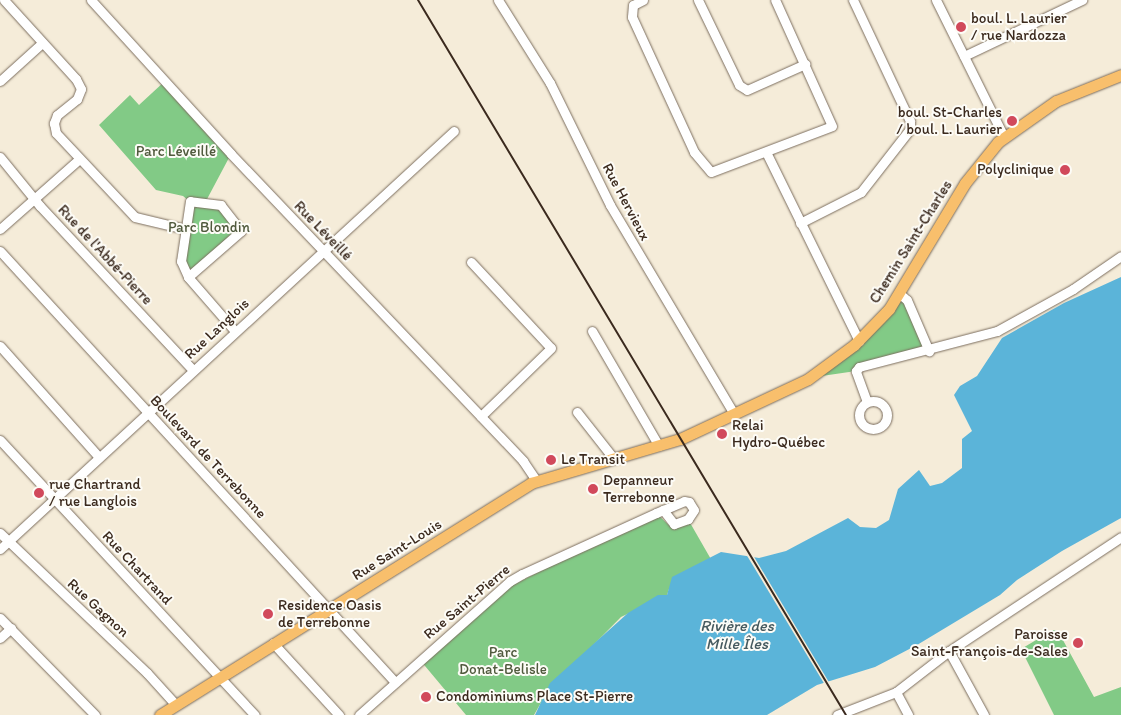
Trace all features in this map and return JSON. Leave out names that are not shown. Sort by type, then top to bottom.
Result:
[{"type":"main road","name":"Chemin Saint-Charles","points":[[662,445],[804,382],[859,341],[900,294],[965,184],[1004,137],[1064,97],[1121,75]]},
{"type":"main road","name":"Rue Saint-Louis","points":[[164,714],[219,676],[330,610],[536,480],[662,445]]},
{"type":"street","points":[[4,0],[76,79],[81,89],[77,99],[57,115],[54,122],[56,133],[134,217],[185,229]]},
{"type":"street","name":"Rue Léveillé","points":[[91,0],[322,251],[481,416],[536,480]]},
{"type":"street","name":"Rue Hervieux","points":[[498,0],[550,83],[610,205],[734,414]]},
{"type":"street","points":[[644,0],[633,5],[632,17],[705,169],[710,172],[832,126],[775,0]]},
{"type":"street","points":[[698,0],[739,85],[747,90],[805,64]]},
{"type":"street","points":[[800,224],[861,192],[910,129],[910,121],[853,0]]},
{"type":"street","points":[[936,0],[1004,137]]},
{"type":"street","points":[[964,56],[1067,3],[1082,0]]},
{"type":"street","points":[[0,81],[42,43]]},
{"type":"street","name":"Rue Langlois","points":[[0,549],[454,131]]},
{"type":"street","points":[[766,152],[859,341]]},
{"type":"street","name":"Rue de l'Abbé-Pierre","points":[[0,157],[193,370]]},
{"type":"street","points":[[0,229],[79,159]]},
{"type":"street","points":[[188,278],[240,231],[221,205],[195,199],[187,205],[182,261],[188,278],[235,331]]},
{"type":"street","name":"Boulevard de Terrebonne","points":[[0,251],[395,682]]},
{"type":"street","points":[[867,402],[856,371],[859,367],[929,351],[997,331],[1073,289],[1121,256]]},
{"type":"street","points":[[471,262],[551,348],[481,416]]},
{"type":"street","points":[[900,294],[906,300],[929,351]]},
{"type":"street","points":[[592,331],[662,445]]},
{"type":"street","points":[[0,346],[99,457]]},
{"type":"street","points":[[577,412],[614,459]]},
{"type":"street","name":"Rue Chartrand","points":[[0,440],[255,715]]},
{"type":"street","name":"Rue Saint-Pierre","points":[[359,715],[510,581],[663,510]]},
{"type":"street","name":"Rue Gagnon","points":[[0,533],[147,673],[176,705]]},
{"type":"street","points":[[837,715],[896,692],[948,651],[1121,537]]},
{"type":"street","points":[[0,618],[95,715]]},
{"type":"street","points":[[0,638],[11,628]]},
{"type":"street","points":[[273,643],[339,715]]},
{"type":"street","points":[[948,651],[984,715]]},
{"type":"street","points":[[896,692],[908,715]]},
{"type":"green space","name":"Parc Léveillé","points":[[165,81],[231,154],[206,201],[221,205],[239,226],[188,277],[183,268],[189,201],[183,196],[156,190],[99,125],[130,95],[139,105]]},
{"type":"green space","points":[[900,294],[929,351],[856,371],[808,378],[841,356]]},
{"type":"green space","name":"Parc Donat-Belisle","points":[[656,513],[674,530],[689,521],[712,561],[669,589],[667,595],[621,617],[547,692],[534,715],[466,715],[420,660],[509,587]]},
{"type":"green space","points":[[1053,630],[1058,631],[1094,697],[1121,687],[1121,715],[1054,715],[1021,649]]},
{"type":"water","name":"Rivière des Mille Îles","points":[[1121,277],[1121,518],[1062,551],[1017,580],[1000,595],[917,645],[875,667],[817,685],[767,715],[535,715],[550,683],[628,613],[658,595],[667,595],[672,577],[721,552],[759,558],[786,551],[848,518],[860,527],[876,528],[889,520],[898,489],[919,470],[930,486],[942,483],[962,468],[962,439],[972,431],[954,395],[960,386],[977,376],[1002,338],[1064,303]]},
{"type":"pier","points":[[746,554],[753,555],[830,684],[825,685]]},
{"type":"railway","points":[[418,0],[846,715]]},
{"type":"place","name":"boul. L. Laurier / rue Nardozza","points":[[961,27]]},
{"type":"place","name":"boul. St-Charles / boul. L. Laurier","points":[[1012,121]]},
{"type":"place","name":"Polyclinique","points":[[1065,170]]},
{"type":"place","name":"Relai Hydro-Québec","points":[[722,434]]},
{"type":"place","name":"Le Transit","points":[[551,460]]},
{"type":"place","name":"Depanneur Terrebonne","points":[[593,489]]},
{"type":"place","name":"rue Chartrand / rue Langlois","points":[[39,493]]},
{"type":"place","name":"Residence Oasis de Terrebonne","points":[[268,614]]},
{"type":"place","name":"Paroisse Saint-François-de-Sales","points":[[1078,643]]},
{"type":"place","name":"Condominiums Place St-Pierre","points":[[426,697]]},
{"type":"park label","name":"Parc Blondin","points":[[209,228]]}]
